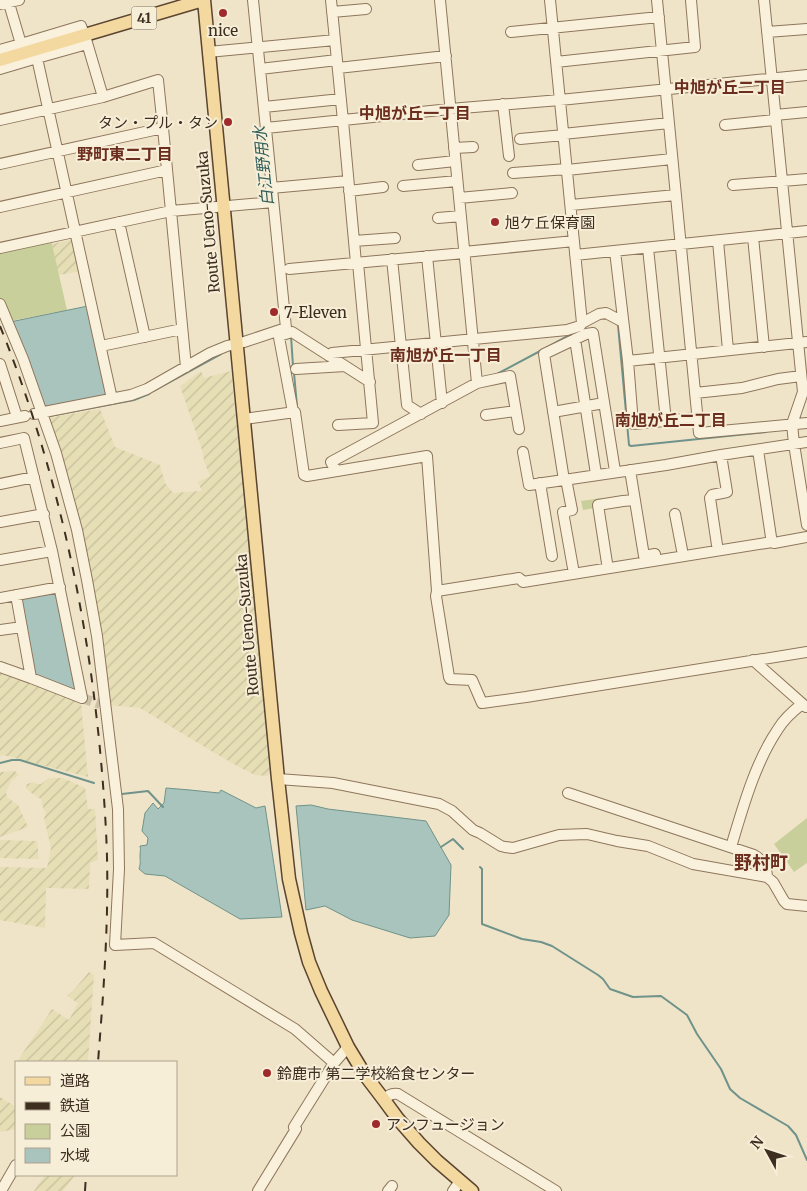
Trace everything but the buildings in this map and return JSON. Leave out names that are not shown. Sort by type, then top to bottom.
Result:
[{"type":"main road","name":"41","points":[[0,60],[84,39],[203,0]]},
{"type":"main road","name":"Route Ueno-Suzuka","points":[[203,0],[278,779],[289,879],[301,933],[320,991],[348,1047],[365,1075],[419,1143],[437,1161],[457,1186],[472,1191]]},
{"type":"street","points":[[253,0],[269,128],[274,187],[273,202],[283,269],[286,328],[278,334]]},
{"type":"street","points":[[331,0],[374,423],[338,425]]},
{"type":"street","points":[[440,0],[472,340],[480,382]]},
{"type":"street","points":[[550,0],[583,328]]},
{"type":"street","points":[[657,0],[698,433],[807,423]]},
{"type":"street","points":[[556,62],[695,47],[691,0]]},
{"type":"street","points":[[764,0],[787,234],[802,343],[801,376],[803,392],[792,424],[807,525]]},
{"type":"street","points":[[9,2],[20,44]]},
{"type":"street","points":[[332,12],[366,9]]},
{"type":"street","points":[[511,32],[659,17]]},
{"type":"street","points":[[0,50],[81,26],[104,96]]},
{"type":"street","points":[[767,32],[807,29]]},
{"type":"street","points":[[0,69],[38,58],[84,39]]},
{"type":"street","points":[[208,52],[335,40]]},
{"type":"street","points":[[263,68],[446,56]]},
{"type":"street","points":[[38,58],[112,399]]},
{"type":"street","points":[[269,128],[807,75]]},
{"type":"street","points":[[0,120],[104,96],[158,80],[186,367]]},
{"type":"street","points":[[266,107],[341,99]]},
{"type":"street","points":[[503,104],[509,156]]},
{"type":"street","points":[[724,125],[807,112]]},
{"type":"street","points":[[520,139],[669,123]]},
{"type":"street","points":[[0,164],[163,128]]},
{"type":"street","points":[[454,148],[473,146]]},
{"type":"street","points":[[513,173],[567,170],[672,159]]},
{"type":"street","points":[[418,166],[455,161]]},
{"type":"street","points":[[0,207],[168,170]]},
{"type":"street","points":[[733,186],[807,179]]},
{"type":"street","points":[[403,186],[457,181]]},
{"type":"street","points":[[274,187],[383,187]]},
{"type":"street","points":[[459,198],[512,193]]},
{"type":"street","points":[[571,205],[676,194]]},
{"type":"street","points":[[0,248],[171,211],[273,202]]},
{"type":"street","points":[[438,218],[460,216]]},
{"type":"street","points":[[119,222],[145,337]]},
{"type":"street","points":[[575,255],[807,231]]},
{"type":"street","points":[[753,237],[764,347]]},
{"type":"street","points":[[354,241],[395,238]]},
{"type":"street","points":[[283,269],[574,240]]},
{"type":"street","points":[[718,240],[728,350]]},
{"type":"street","points":[[648,248],[666,421]]},
{"type":"street","points":[[616,251],[633,424],[697,418]]},
{"type":"street","points":[[427,256],[442,403]]},
{"type":"street","points":[[392,259],[407,405],[421,414]]},
{"type":"street","points":[[0,304],[23,359],[39,405],[30,415]]},
{"type":"street","points":[[573,568],[563,512],[572,510],[544,354],[575,339],[595,315],[606,313],[623,322]]},
{"type":"street","points":[[329,356],[332,353],[583,328],[594,334],[615,471]]},
{"type":"street","points":[[101,346],[182,329]]},
{"type":"street","points":[[0,421],[131,395],[147,389],[210,353],[227,346],[292,332],[370,382]]},
{"type":"street","points":[[278,334],[293,412],[295,412],[304,475],[427,456],[436,596],[450,679],[472,680],[482,702],[526,698],[807,652]]},
{"type":"street","points":[[575,339],[596,474]]},
{"type":"street","points":[[628,361],[802,343]]},
{"type":"street","points":[[296,369],[345,366]]},
{"type":"street","points":[[0,367],[56,453],[77,530],[97,636],[118,809],[119,869],[115,945],[154,943],[295,1029],[334,1063]]},
{"type":"street","points":[[336,471],[331,462],[480,382],[510,376],[519,429]]},
{"type":"street","points":[[695,392],[742,388],[778,379],[801,376]]},
{"type":"street","points":[[553,412],[604,403]]},
{"type":"street","points":[[244,419],[293,412]]},
{"type":"street","points":[[486,415],[516,412]]},
{"type":"street","points":[[0,443],[24,438],[44,514],[82,698],[0,668]]},
{"type":"street","points":[[523,452],[529,485],[807,442]]},
{"type":"street","points":[[758,450],[771,537]]},
{"type":"street","points":[[718,545],[710,498],[712,495],[726,492],[721,455]]},
{"type":"street","points":[[630,470],[644,556],[807,531]]},
{"type":"street","points":[[0,484],[34,478]]},
{"type":"street","points":[[540,484],[552,556]]},
{"type":"street","points":[[607,563],[598,505],[635,500]]},
{"type":"street","points":[[0,522],[44,514]]},
{"type":"street","points":[[675,514],[682,550]]},
{"type":"street","points":[[436,591],[807,537]]},
{"type":"street","points":[[0,560],[52,551]]},
{"type":"street","points":[[0,598],[60,587]]},
{"type":"street","points":[[16,595],[31,678]]},
{"type":"street","points":[[0,630],[22,627]]},
{"type":"street","points":[[731,847],[753,778],[767,748],[784,720],[804,706],[753,660]]},
{"type":"street","points":[[278,779],[332,783],[439,804],[452,811],[473,830],[480,832],[505,848],[513,848],[569,834],[587,834],[648,846],[693,864],[767,877],[773,882],[787,904],[807,906]]},
{"type":"street","points":[[568,794],[758,857],[767,873],[767,877]]},
{"type":"street","points":[[258,1191],[296,1129],[294,1127],[334,1063],[348,1047]]},
{"type":"street","points":[[384,1100],[387,1096],[395,1093],[398,1094],[556,1191]]},
{"type":"street","points":[[1,1191],[15,1168]]},
{"type":"shaded area","points":[[74,239],[82,271],[58,275],[52,244]]},
{"type":"shaded area","points":[[201,371],[204,378],[231,371],[263,664],[270,773],[268,776],[255,775],[239,767],[140,708],[109,705],[95,608],[48,418],[100,409],[115,447],[160,465],[165,483],[173,493],[202,491],[198,482],[210,476],[180,386]]},
{"type":"shaded area","points":[[0,670],[74,697],[81,704],[88,777],[3,755],[0,756]]},
{"type":"shaded area","points":[[15,771],[19,775],[11,781],[6,793],[8,798],[18,805],[28,827],[0,837],[0,772]]},
{"type":"shaded area","points":[[49,778],[63,778],[85,788],[88,809],[95,809],[98,860],[90,863],[89,889],[46,888],[45,928],[0,920],[0,867],[47,868],[51,848],[44,818],[46,813],[41,799],[26,788],[27,784],[34,782],[41,784]]},
{"type":"shaded area","points":[[0,840],[37,841],[39,859],[0,858]]},
{"type":"shaded area","points":[[89,972],[94,975],[88,1061],[18,1061],[52,1009],[69,1020],[78,1003],[67,996]]},
{"type":"shaded area","points":[[0,1097],[15,1106],[15,1129],[0,1132]]},
{"type":"shaded area","points":[[44,1176],[74,1176],[63,1191],[34,1191]]},
{"type":"green space","points":[[51,240],[67,310],[10,321],[0,298],[0,251]]},
{"type":"green space","points":[[601,498],[601,501],[595,508],[583,510],[581,501]]},
{"type":"green space","points":[[807,818],[807,863],[794,872],[774,844]]},
{"type":"water","points":[[88,306],[108,393],[43,408],[10,322]]},
{"type":"water","points":[[57,591],[78,691],[35,674],[21,598]]},
{"type":"water","points":[[166,788],[219,793],[221,790],[256,808],[265,806],[282,917],[240,919],[165,876],[145,874],[139,869],[140,846],[147,845],[148,838],[142,831],[145,813],[153,803],[158,809],[164,803]]},
{"type":"water","points":[[311,805],[328,809],[426,821],[451,865],[449,915],[435,936],[410,938],[352,920],[325,906],[306,910],[296,806]]},
{"type":"waterway","name":"白江野用水","points":[[617,324],[629,445],[766,432]]},
{"type":"waterway","name":"白江野用水","points":[[546,348],[575,332]]},
{"type":"waterway","name":"白江野用水","points":[[291,336],[293,366]]},
{"type":"waterway","name":"白江野用水","points":[[495,375],[542,350]]},
{"type":"waterway","points":[[153,391],[221,354]]},
{"type":"waterway","name":"白江野用水","points":[[294,373],[297,406]]},
{"type":"waterway","points":[[49,416],[134,400],[149,394]]},
{"type":"waterway","points":[[0,763],[20,760],[94,783]]},
{"type":"waterway","points":[[122,794],[148,791],[163,807]]},
{"type":"waterway","points":[[441,847],[453,839],[463,849]]},
{"type":"waterway","points":[[480,867],[482,869],[482,924],[522,939],[552,946],[598,975],[610,989],[633,997],[661,996],[687,1015],[697,1034],[721,1069],[730,1089],[740,1098],[788,1126],[796,1135],[807,1160]]},
{"type":"tunnel","points":[[82,698],[100,704]]},
{"type":"railway","points":[[0,326],[23,387],[60,511],[86,638],[95,702],[102,767],[107,860],[106,947],[98,1061]]},
{"type":"railway","points":[[85,1191],[86,1176]]},
{"type":"place","name":"nice","points":[[223,13]]},
{"type":"place","name":"タン・プル・タン","points":[[228,122]]},
{"type":"place","name":"旭ケ丘保育園","points":[[495,222]]},
{"type":"place","name":"7-Eleven","points":[[274,312]]},
{"type":"place","name":"鈴鹿市 第二学校給食センター","points":[[267,1073]]},
{"type":"place","name":"アンフュージョン","points":[[376,1124]]},
{"type":"district","name":"中旭が丘二丁目","points":[[730,87]]},
{"type":"district","name":"中旭が丘一丁目","points":[[415,113]]},
{"type":"district","name":"野町東二丁目","points":[[125,154]]},
{"type":"district","name":"南旭が丘一丁目","points":[[446,355]]},
{"type":"district","name":"南旭が丘二丁目","points":[[671,420]]},
{"type":"district","name":"野村町","points":[[761,862]]}]
